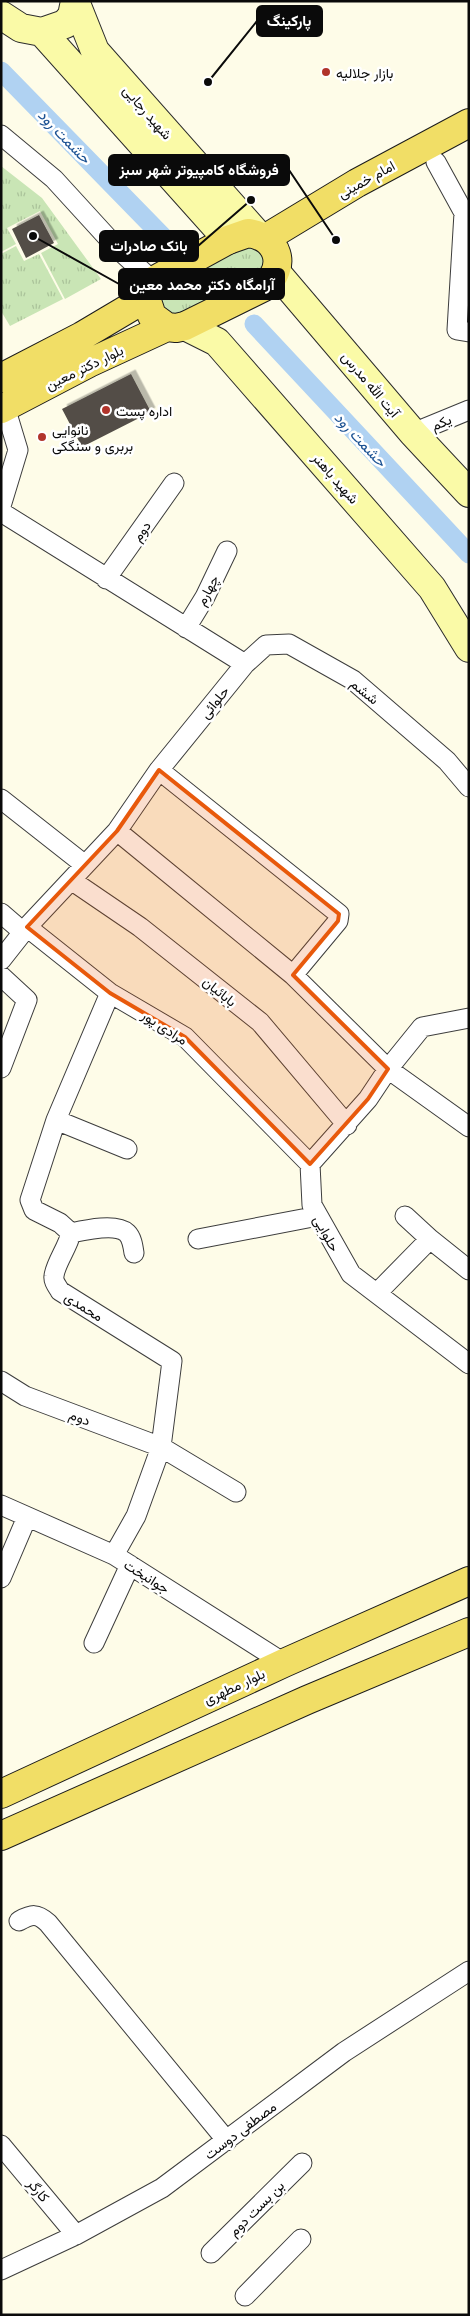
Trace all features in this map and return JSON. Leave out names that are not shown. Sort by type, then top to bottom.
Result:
[{"type":"main road","points":[[1,15],[21,28],[42,32],[65,24],[72,16],[75,1]]},
{"type":"main road","name":"شهید رجایی","points":[[75,1],[95,51],[268,249]]},
{"type":"main road","name":"شهید رجایی","points":[[42,32],[228,240]]},
{"type":"main road","name":"امام خمینی","points":[[268,249],[356,183],[469,123]]},
{"type":"main road","name":"امام خمینی","points":[[268,249],[469,144]]},
{"type":"main road","name":"بلوار دکتر معین","points":[[1,378],[82,336],[228,240],[248,233],[268,249],[264,287],[176,327],[89,363],[3,408]]},
{"type":"main road","name":"آیت الله مدرس","points":[[268,249],[413,433],[469,493]]},
{"type":"main road","points":[[150,290],[152,316],[176,327]]},
{"type":"main road","name":"شهید باهنر","points":[[176,327],[217,342],[224,349],[432,588],[469,648]]},
{"type":"main road","name":"بلوار مطهری","points":[[1,1794],[284,1663],[469,1581]]},
{"type":"main road","points":[[1,1836],[298,1704],[469,1632]]},
{"type":"street","points":[[1,135],[54,179],[118,249],[150,290]]},
{"type":"street","points":[[436,162],[464,213],[457,330],[469,332]]},
{"type":"street","points":[[1,506],[18,450],[3,408]]},
{"type":"street","name":"یکم","points":[[413,433],[469,410]]},
{"type":"street","name":"دوم","points":[[106,578],[174,483]]},
{"type":"street","points":[[1,512],[245,664]]},
{"type":"street","name":"چهارم","points":[[186,628],[205,597],[227,551]]},
{"type":"street","name":"ششم","points":[[245,664],[266,645],[289,644],[353,680],[446,761],[469,787]]},
{"type":"street","name":"حلوائی","points":[[1,960],[25,929],[117,831],[159,770],[245,664]]},
{"type":"street","points":[[159,770],[339,914],[338,921],[292,975]]},
{"type":"street","points":[[1,799],[85,865]]},
{"type":"street","points":[[117,831],[292,975],[388,1068],[469,1127]]},
{"type":"street","name":"بابائیان","points":[[71,880],[140,927],[260,1022],[347,1125]]},
{"type":"street","name":"مرادی پور","points":[[1,913],[110,993],[185,1037],[310,1164]]},
{"type":"street","points":[[1,976],[27,1000],[1,1068]]},
{"type":"street","points":[[110,993],[56,1120],[30,1200],[34,1210],[60,1224],[71,1233],[110,1228],[126,1232],[131,1239],[134,1253]]},
{"type":"street","points":[[310,1164],[347,1125],[368,1099],[388,1068],[422,1027],[469,1018]]},
{"type":"street","points":[[56,1120],[127,1149]]},
{"type":"street","name":"حلوایی","points":[[310,1164],[312,1205],[351,1274],[469,1364]]},
{"type":"street","points":[[198,1239],[318,1216]]},
{"type":"street","points":[[405,1216],[469,1270]]},
{"type":"street","name":"محمدی","points":[[71,1233],[69,1244],[54,1276],[55,1284],[60,1291],[172,1361],[161,1447],[94,1643]]},
{"type":"street","points":[[377,1293],[430,1239]]},
{"type":"street","name":"دوم","points":[[1,1381],[25,1396],[161,1447],[236,1492]]},
{"type":"street","name":"جوانبخت","points":[[1,1505],[122,1560],[284,1663]]},
{"type":"street","points":[[1,1578],[27,1517]]},
{"type":"street","points":[[19,1921],[30,1915],[39,1915],[48,1923],[227,2140]]},
{"type":"street","name":"مصطفی دوست","points":[[1,2270],[76,2236],[162,2188],[344,2052],[469,1971]]},
{"type":"street","name":"کارگر","points":[[1,2144],[76,2236]]},
{"type":"street","name":"بن بست دوم","points":[[211,2253],[302,2163]]},
{"type":"street","points":[[245,2296],[301,2239]]},
{"type":"highlighted area","points":[[159,770],[339,914],[338,921],[293,975],[388,1069],[368,1099],[310,1164],[185,1037],[110,993],[27,927],[117,831]]},
{"type":"green space","points":[[1,166],[42,198],[101,279],[65,299],[41,253],[58,244],[40,211],[7,228],[16,244],[1,252]]},
{"type":"green space","points":[[245,242],[265,252],[267,272],[184,318],[163,314],[157,289]]},
{"type":"green space","points":[[16,246],[24,261],[39,254],[63,299],[10,326],[1,311],[1,254]]},
{"type":"building","points":[[39,215],[54,243],[26,258],[12,229]]},
{"type":"building","name":"اداره پست","points":[[131,374],[151,412],[82,447],[62,409]]},
{"type":"waterway","name":"حشمت رود","points":[[1,71],[170,244]]},
{"type":"waterway","name":"حشمت رود","points":[[254,324],[469,554]]},
{"type":"place","name":"بازار جلالیه","points":[[326,72]]},
{"type":"place","name":"پارکینگ","points":[[208,82]]},
{"type":"place","name":"بانک صادرات","points":[[251,200]]},
{"type":"place","name":"آرامگاه دکتر محمد معین","points":[[33,236]]},
{"type":"place","name":"فروشگاه کامپیوتر شهر سبز","points":[[336,240]]},
{"type":"place","name":"اداره پست","points":[[106,410]]},
{"type":"place","name":"نانوایی بربری و سنگکی","points":[[42,437]]}]
